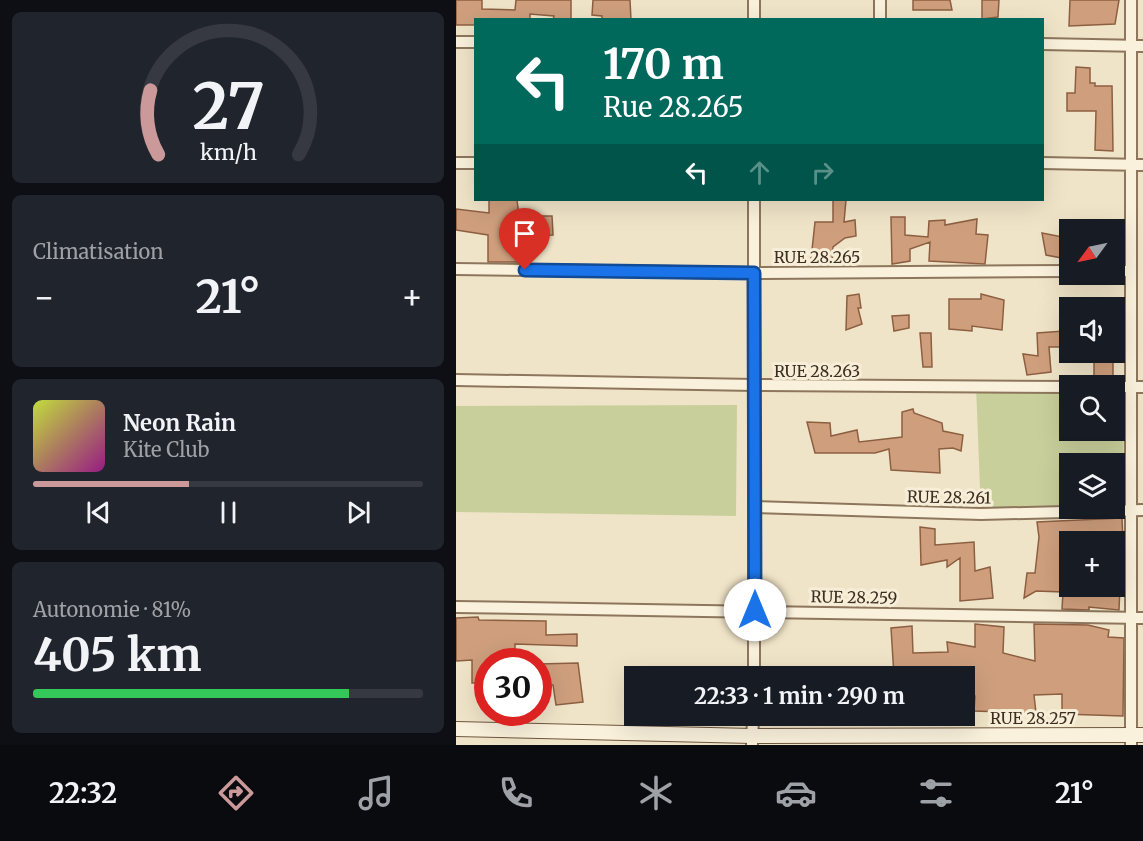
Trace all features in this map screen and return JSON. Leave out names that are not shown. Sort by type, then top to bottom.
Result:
[{"type":"street","points":[[754,0],[754,18]]},
{"type":"street","points":[[880,0],[880,18]]},
{"type":"street","points":[[1131,0],[1129,271],[1131,387],[1137,510],[1135,738]]},
{"type":"street","points":[[456,42],[474,42]]},
{"type":"street","points":[[1044,44],[1143,46]]},
{"type":"street","points":[[456,163],[474,163]]},
{"type":"street","points":[[1044,163],[1143,165]]},
{"type":"street","points":[[754,201],[754,666]]},
{"type":"street","name":"RUE 28.265","points":[[456,269],[754,273],[1059,271]]},
{"type":"street","name":"RUE 28.263","points":[[456,380],[754,386],[1059,387]]},
{"type":"street","points":[[1125,387],[1143,387]]},
{"type":"street","name":"RUE 28.261","points":[[755,507],[981,514],[1137,510]]},
{"type":"street","name":"RUE 28.259","points":[[456,608],[755,610],[1137,618]]},
{"type":"street","name":"RUE 28.257","points":[[456,729],[752,740],[1135,738]]},
{"type":"green space","points":[[976,386],[1059,390],[1059,441],[1124,441],[1123,453],[1059,453],[1059,512],[981,514]]},
{"type":"green space","points":[[737,405],[736,516],[456,512],[456,406]]},
{"type":"building","points":[[456,0],[482,0],[482,9],[515,10],[516,0],[571,0],[571,18],[530,14],[530,18],[474,18],[474,25],[456,25]]},
{"type":"building","points":[[593,0],[630,0],[631,18],[602,18],[602,16],[592,15]]},
{"type":"building","points":[[913,0],[950,0],[952,10],[913,10]]},
{"type":"building","points":[[982,0],[999,0],[998,17],[982,18]]},
{"type":"building","points":[[1070,0],[1119,0],[1115,24],[1069,26]]},
{"type":"building","points":[[1076,67],[1090,68],[1090,83],[1095,83],[1095,86],[1112,86],[1113,151],[1095,150],[1096,111],[1067,111],[1067,93],[1075,93]]},
{"type":"building","points":[[489,201],[517,201],[519,216],[552,216],[553,235],[519,236],[518,262],[488,262],[488,235],[456,230],[456,209],[489,213]]},
{"type":"building","points":[[833,201],[846,201],[844,222],[855,220],[856,236],[845,238],[833,247],[832,265],[811,259],[815,222],[833,222]]},
{"type":"building","points":[[891,217],[905,217],[905,235],[928,237],[929,221],[945,220],[945,225],[977,219],[976,234],[988,235],[985,264],[929,261],[930,242],[910,249],[910,261],[892,264]]},
{"type":"building","points":[[1042,233],[1059,236],[1059,257],[1046,255]]},
{"type":"building","points":[[859,294],[861,308],[858,308],[862,324],[846,330],[847,296]]},
{"type":"building","points":[[981,294],[1004,300],[1002,330],[972,326],[972,331],[949,329],[949,299],[981,299]]},
{"type":"building","points":[[909,315],[909,328],[894,331],[892,316]]},
{"type":"building","points":[[1059,331],[1059,347],[1049,347],[1051,372],[1027,375],[1023,354],[1038,356],[1037,333]]},
{"type":"building","points":[[920,333],[931,333],[932,367],[923,367]]},
{"type":"building","points":[[1094,363],[1113,363],[1113,375],[1094,375]]},
{"type":"building","points":[[913,409],[914,413],[942,423],[943,431],[963,435],[961,451],[953,448],[939,449],[940,473],[891,470],[889,449],[875,453],[815,453],[807,422],[830,423],[831,436],[857,430],[859,442],[902,437],[902,412]]},
{"type":"building","points":[[1122,519],[1123,531],[1059,531],[1059,592],[1036,591],[1024,598],[1027,573],[1035,573],[1039,537],[1037,522]]},
{"type":"building","points":[[920,527],[935,529],[935,545],[974,542],[975,571],[990,567],[993,598],[960,601],[960,558],[947,567],[947,560],[921,565]]},
{"type":"building","points":[[1063,597],[1120,597],[1119,610],[1089,607],[1089,610],[1062,609]]},
{"type":"building","points":[[456,618],[546,621],[546,635],[577,634],[577,646],[515,644],[515,648],[474,648],[474,683],[472,683],[472,660],[456,661]]},
{"type":"building","points":[[975,624],[1004,627],[1003,653],[1035,661],[1034,624],[1088,625],[1109,630],[1108,637],[1124,638],[1123,716],[1062,714],[1062,694],[1034,695],[1036,713],[975,711],[975,666],[893,666],[891,628],[912,626],[913,653],[948,652],[947,642],[975,647]]},
{"type":"building","points":[[578,663],[583,702],[556,705],[552,685],[552,664]]},
{"type":"route","points":[[525,270],[754,273],[755,610]]}]
